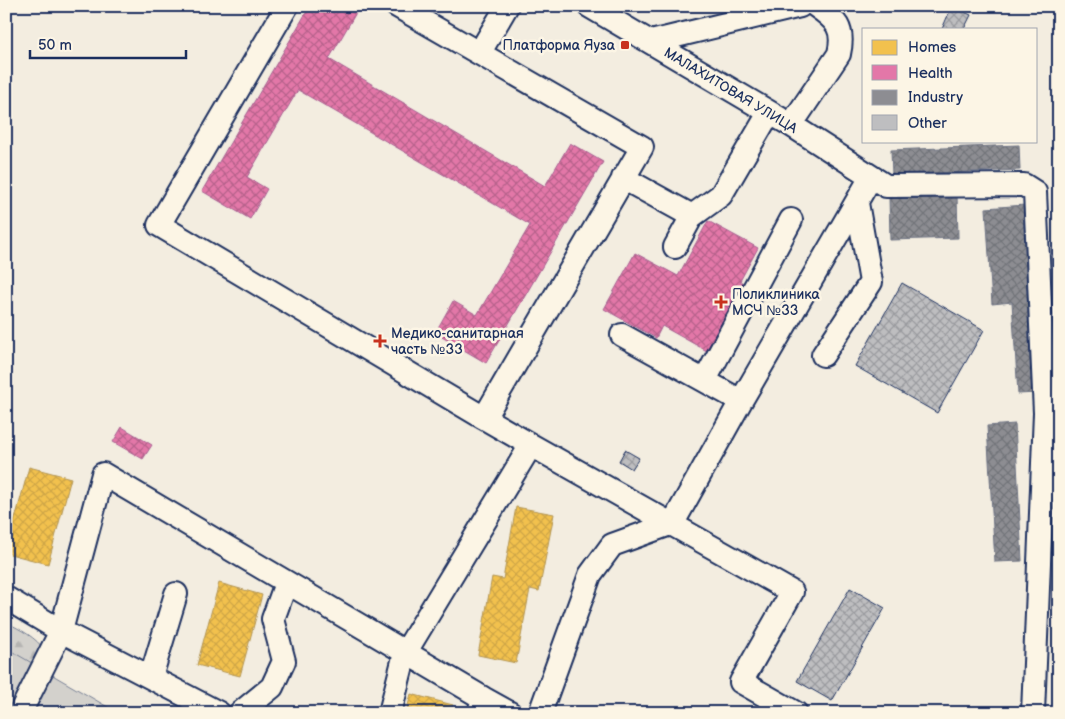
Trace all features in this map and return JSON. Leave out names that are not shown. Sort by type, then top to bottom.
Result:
[{"type":"street","points":[[287,6],[159,225],[484,418],[673,523],[792,592],[741,682],[796,713]]},
{"type":"street","points":[[397,6],[480,52],[642,147],[484,418]]},
{"type":"street","points":[[480,52],[507,6]]},
{"type":"street","points":[[650,42],[800,6]]},
{"type":"street","points":[[791,126],[839,54],[842,41],[840,29],[834,19],[816,6]]},
{"type":"street","name":"МАЛАХИТОВАЯ УЛИЦА","points":[[594,7],[791,126],[886,186],[1024,185],[1035,192],[1045,413],[1033,713]]},
{"type":"street","points":[[675,247],[692,216],[721,195],[769,113]]},
{"type":"street","points":[[540,713],[590,575],[612,545],[673,523],[741,401],[871,177]]},
{"type":"street","points":[[623,178],[692,216]]},
{"type":"street","points":[[823,355],[870,282],[857,203]]},
{"type":"street","points":[[705,380],[791,220]]},
{"type":"street","points":[[622,335],[741,401]]},
{"type":"street","points":[[390,713],[405,653],[531,445]]},
{"type":"street","points":[[20,713],[60,631],[103,474],[405,653],[481,705],[510,713]]},
{"type":"street","points":[[240,713],[272,687],[284,661],[272,619],[286,583]]},
{"type":"street","points":[[151,677],[176,594]]},
{"type":"street","points":[[6,598],[60,631],[219,713]]},
{"type":"green space","points":[[6,622],[33,638],[45,651],[6,696]]},
{"type":"green space","points":[[6,648],[118,713],[6,713]]},
{"type":"building: Homes","points":[[29,467],[71,478],[48,564],[6,553]]},
{"type":"building: Homes","points":[[516,507],[554,514],[539,591],[530,589],[516,663],[478,655],[492,577],[503,579]]},
{"type":"building: Homes","points":[[219,583],[262,595],[240,676],[197,665]]},
{"type":"building: Homes","points":[[411,694],[453,705],[451,713],[406,713]]},
{"type":"building: Health","points":[[310,6],[349,6],[357,11],[329,59],[545,186],[570,143],[603,162],[486,363],[435,333],[453,301],[477,315],[530,225],[298,90],[247,177],[267,189],[250,219],[202,191]]},
{"type":"building: Health","points":[[708,221],[758,248],[740,281],[751,288],[714,355],[662,326],[656,338],[604,309],[635,253],[678,276]]},
{"type":"building: Health","points":[[122,427],[152,445],[143,459],[113,442]]},
{"type":"building: Industry","points":[[1019,145],[1020,170],[892,175],[891,150]]},
{"type":"building: Industry","points":[[957,195],[958,238],[890,240],[889,197]]},
{"type":"building: Industry","points":[[1025,205],[1038,393],[1018,394],[1012,302],[992,304],[986,208]]},
{"type":"building: Industry","points":[[1015,424],[1022,561],[995,562],[987,426]]},
{"type":"building: Other","points":[[952,6],[971,15],[964,28],[942,28]]},
{"type":"building: Other","points":[[902,283],[984,330],[937,413],[855,366]]},
{"type":"building: Other","points":[[625,450],[639,458],[632,469],[619,461]]},
{"type":"building: Other","points":[[850,588],[885,608],[832,701],[797,681]]},
{"type":"place","name":"Платформа Яуза","points":[[625,45]]},
{"type":"place","name":"Поликлиника МСЧ №33","points":[[721,302]]},
{"type":"place","name":"Медико-санитарная часть №33","points":[[380,341]]}]
